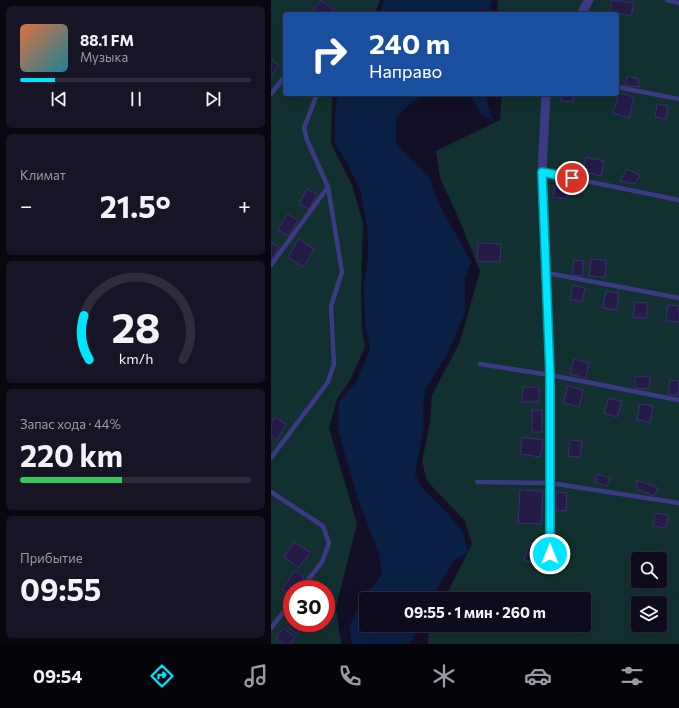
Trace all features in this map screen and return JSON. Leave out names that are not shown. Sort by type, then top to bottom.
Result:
[{"type":"street","points":[[582,12],[589,0]]},
{"type":"street","points":[[546,96],[542,172],[550,375],[550,568]]},
{"type":"lane","points":[[667,0],[679,2]]},
{"type":"lane","points":[[271,94],[283,79]]},
{"type":"lane","points":[[619,86],[679,99]]},
{"type":"lane","points":[[271,458],[328,382],[334,364],[331,306],[342,272],[328,187],[307,140],[304,128],[316,96]]},
{"type":"lane","points":[[542,172],[679,200]]},
{"type":"lane","points":[[271,265],[328,187]]},
{"type":"lane","points":[[547,273],[679,298]]},
{"type":"lane","points":[[480,364],[550,375],[679,400]]},
{"type":"lane","points":[[477,482],[550,483],[679,503]]},
{"type":"lane","points":[[271,492],[323,526],[329,542],[322,562],[308,580]]},
{"type":"lane","points":[[271,628],[283,613]]},
{"type":"green space","points":[[271,0],[380,0],[376,12],[283,12],[283,96],[332,96],[331,144],[352,185],[363,223],[361,291],[362,329],[365,347],[350,380],[337,399],[329,428],[357,524],[336,607],[341,644],[271,644]]},
{"type":"green space","points":[[498,0],[679,0],[679,644],[428,644],[429,632],[591,632],[591,592],[448,592],[472,544],[465,521],[427,481],[422,462],[430,422],[432,395],[460,342],[480,271],[440,178],[436,151],[500,120],[502,96],[619,96],[619,12],[497,12]]},
{"type":"water","points":[[384,0],[492,0],[489,12],[380,12]]},
{"type":"water","points":[[337,96],[422,96],[415,100],[396,117],[396,144],[429,176],[439,204],[471,262],[465,279],[465,314],[447,354],[425,390],[423,410],[424,427],[415,474],[422,488],[448,514],[463,532],[468,553],[454,560],[435,592],[368,592],[382,575],[379,554],[359,502],[339,434],[339,402],[357,381],[370,349],[365,323],[364,286],[368,257],[368,231],[361,193],[350,168],[335,143]]},
{"type":"water","points":[[471,96],[486,96],[493,121],[480,113]]},
{"type":"water","points":[[359,606],[359,632],[414,632],[410,644],[352,644],[349,627]]},
{"type":"building","points":[[321,0],[334,10],[332,12],[313,12]]},
{"type":"building","points":[[612,0],[634,3],[631,16],[619,14],[619,12],[610,12]]},
{"type":"building","points":[[271,60],[279,65],[271,76]]},
{"type":"building","points":[[627,76],[638,79],[639,87],[625,85]]},
{"type":"building","points":[[619,93],[634,97],[629,118],[613,113]]},
{"type":"building","points":[[562,96],[574,96],[573,102],[561,101]]},
{"type":"building","points":[[657,104],[668,106],[666,119],[655,117]]},
{"type":"building","points":[[586,157],[604,161],[601,176],[583,171]]},
{"type":"building","points":[[627,169],[640,175],[635,184],[620,181]]},
{"type":"building","points":[[556,180],[569,182],[566,199],[553,197]]},
{"type":"building","points":[[307,189],[317,194],[309,209],[299,204]]},
{"type":"building","points":[[287,214],[298,220],[289,236],[278,230]]},
{"type":"building","points":[[299,239],[314,249],[303,267],[288,257]]},
{"type":"building","points":[[271,243],[279,247],[271,260]]},
{"type":"building","points":[[478,243],[501,244],[500,262],[477,261]]},
{"type":"building","points":[[591,259],[606,260],[605,277],[589,276]]},
{"type":"building","points":[[574,260],[584,261],[582,276],[572,275]]},
{"type":"building","points":[[573,285],[585,288],[582,302],[570,299]]},
{"type":"building","points":[[606,291],[619,293],[617,310],[603,308]]},
{"type":"building","points":[[635,302],[648,303],[646,318],[633,317]]},
{"type":"building","points":[[668,305],[679,306],[679,322],[666,321]]},
{"type":"building","points":[[574,359],[589,363],[586,378],[570,374]]},
{"type":"building","points":[[635,376],[650,377],[649,389],[635,388]]},
{"type":"building","points":[[670,380],[679,381],[678,395],[668,394]]},
{"type":"building","points":[[568,386],[583,390],[579,407],[563,403]]},
{"type":"building","points":[[523,387],[539,387],[539,402],[522,402]]},
{"type":"building","points":[[609,398],[622,401],[617,417],[604,413]]},
{"type":"building","points":[[640,404],[653,406],[650,422],[637,420]]},
{"type":"building","points":[[532,410],[542,410],[542,432],[532,432]]},
{"type":"building","points":[[275,417],[286,424],[277,440],[271,436],[271,424]]},
{"type":"building","points":[[522,437],[543,440],[540,457],[520,454]]},
{"type":"building","points":[[570,440],[582,441],[580,457],[568,456]]},
{"type":"building","points":[[597,474],[610,478],[607,486],[595,482]]},
{"type":"building","points":[[637,480],[658,488],[654,496],[637,489]]},
{"type":"building","points":[[520,490],[543,491],[541,524],[518,523]]},
{"type":"building","points":[[556,492],[567,493],[566,511],[556,510]]},
{"type":"building","points":[[655,513],[668,515],[666,528],[653,526]]},
{"type":"building","points":[[294,542],[310,552],[299,568],[284,557]]},
{"type":"building","points":[[530,543],[542,547],[537,564],[524,560]]},
{"type":"building","points":[[295,571],[304,577],[302,580],[288,580]]},
{"type":"building","points":[[283,628],[283,632],[288,632],[295,637],[290,644],[283,644],[276,638]]},
{"type":"route","points":[[550,554],[550,375],[542,172],[572,178]]}]
